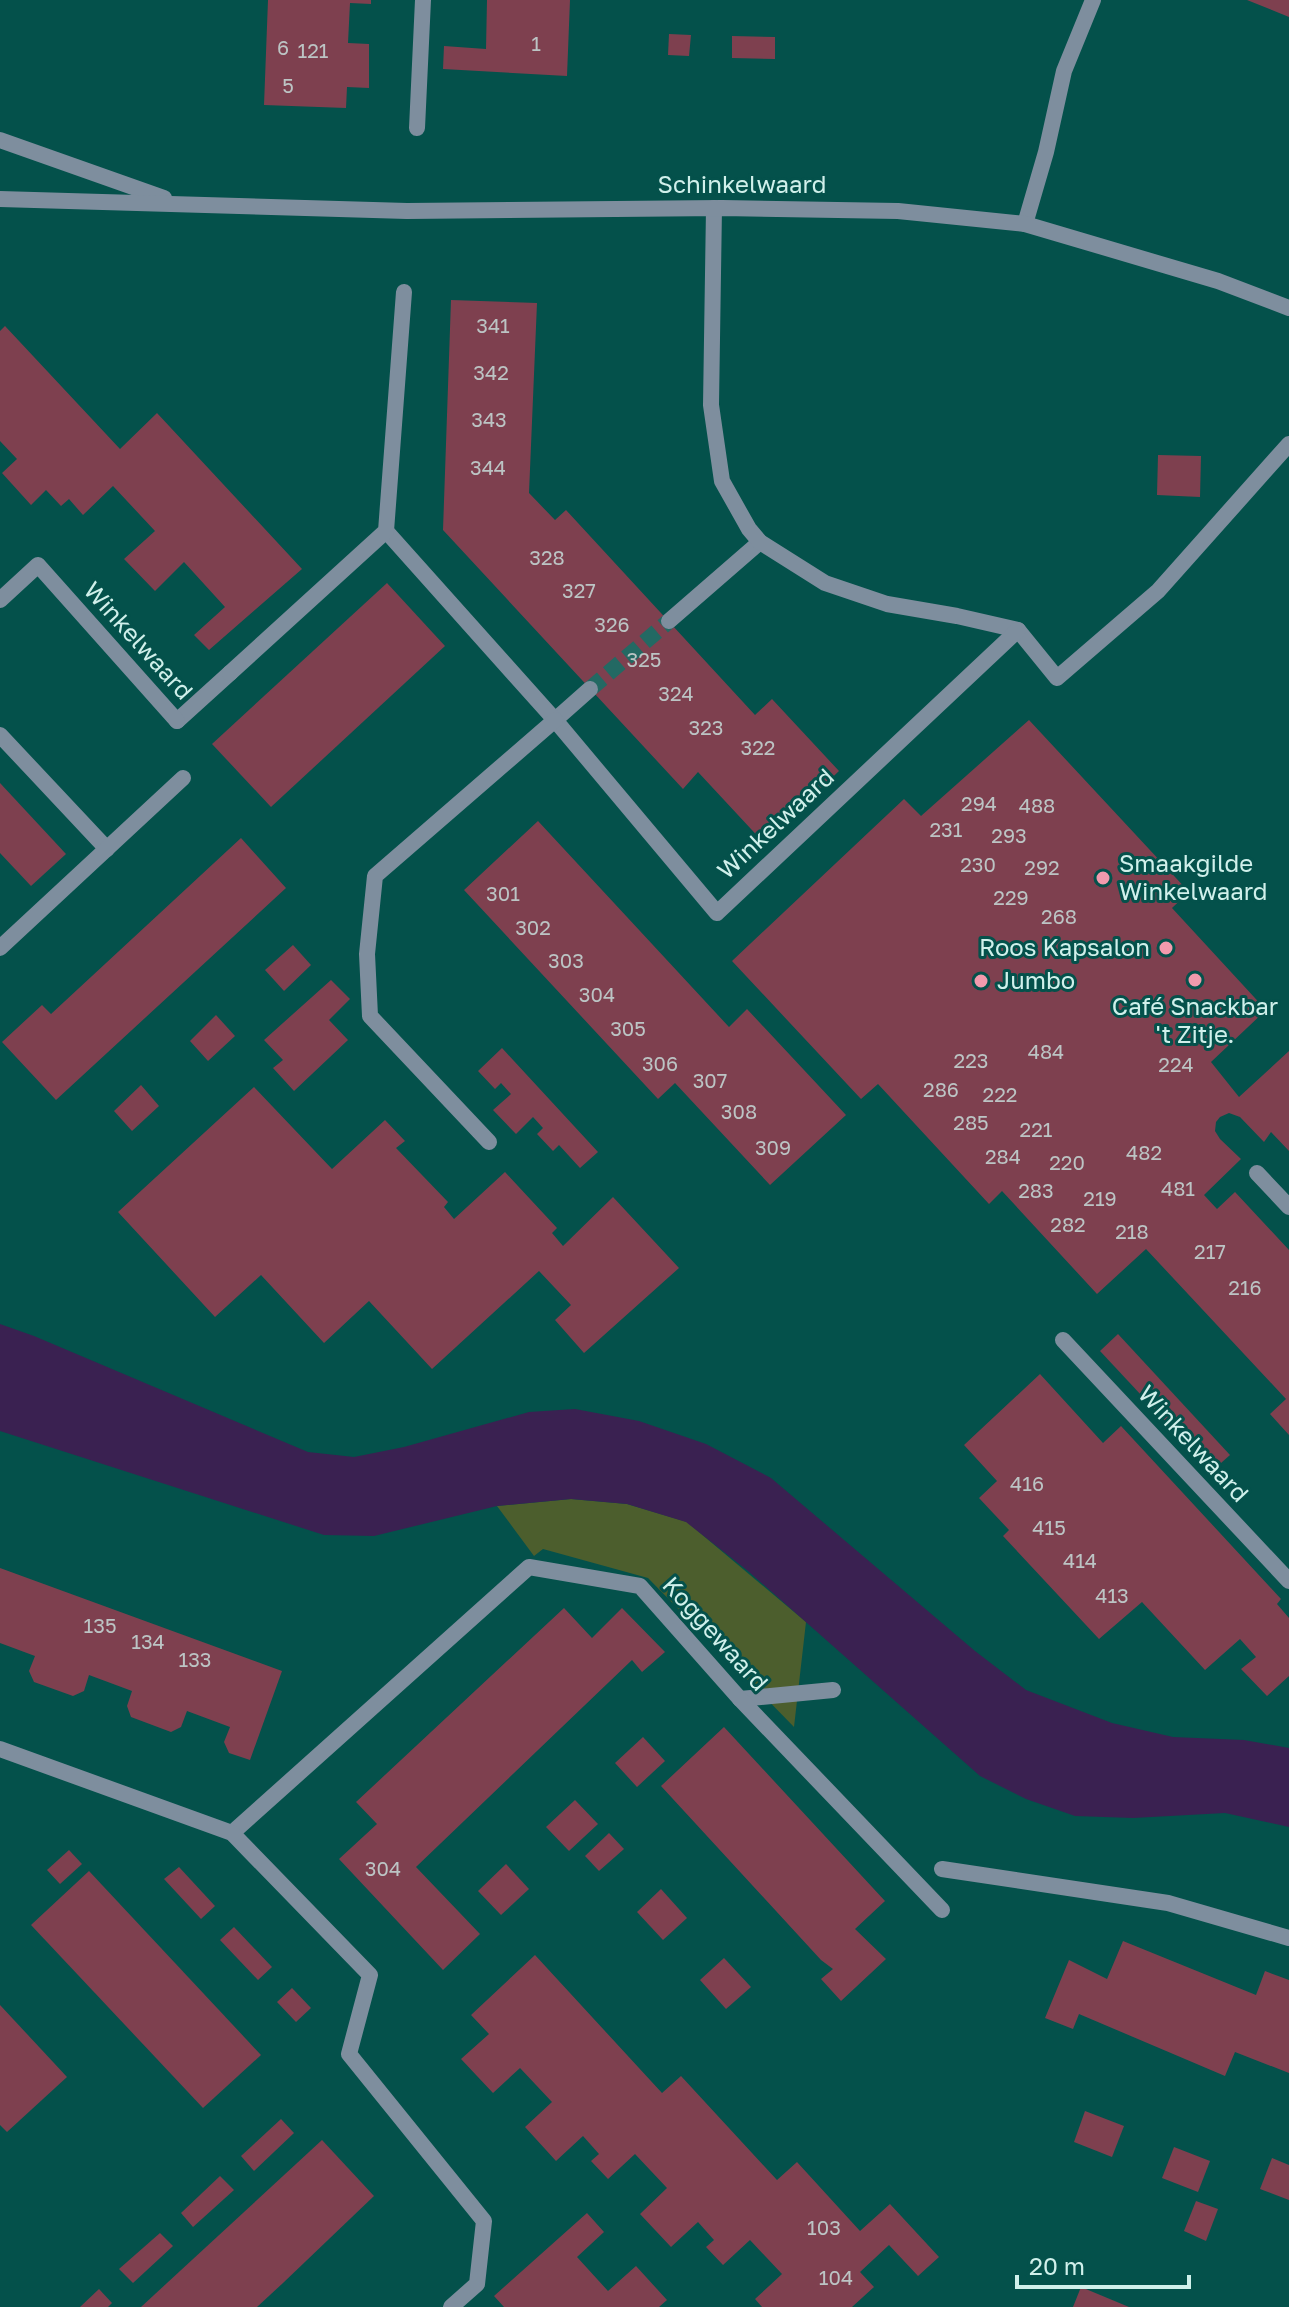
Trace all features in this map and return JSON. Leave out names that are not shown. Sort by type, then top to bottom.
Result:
[{"type":"street","points":[[417,128],[423,0]]},
{"type":"street","points":[[1025,224],[1046,152],[1064,71],[1093,0]]},
{"type":"street","name":"Schinkelwaard","points":[[0,140],[181,204]]},
{"type":"street","name":"Schinkelwaard","points":[[0,199],[407,211],[714,208],[898,211],[1025,224],[1218,281],[1289,308]]},
{"type":"street","points":[[714,208],[711,405],[722,481],[749,529],[760,542],[825,583],[887,604],[1018,630],[1057,678],[1158,591],[1289,444]]},
{"type":"street","points":[[386,531],[404,292]]},
{"type":"street","name":"Winkelwaard","points":[[0,600],[38,565],[177,721],[386,531],[555,720],[717,913],[1018,630]]},
{"type":"street","points":[[669,621],[760,542]]},
{"type":"street","points":[[489,1142],[370,1016],[367,954],[375,876],[590,689]]},
{"type":"street","points":[[0,735],[107,849]]},
{"type":"street","points":[[0,948],[183,778]]},
{"type":"street","points":[[1257,1173],[1289,1207]]},
{"type":"street","name":"Winkelwaard","points":[[1063,1340],[1289,1581]]},
{"type":"street","name":"Koggewaard","points":[[232,1833],[529,1567],[640,1586],[740,1699],[942,1910]]},
{"type":"street","points":[[740,1699],[833,1690]]},
{"type":"street","points":[[0,1749],[232,1833],[370,1975],[349,2054],[484,2221],[477,2284],[451,2307]]},
{"type":"street","points":[[942,1869],[1168,1903],[1289,1938]]},
{"type":"green space","points":[[571,1499],[627,1504],[687,1522],[806,1622],[794,1727],[648,1578],[543,1549],[534,1556],[497,1506]]},
{"type":"shaded area","points":[[0,1324],[308,1452],[354,1457],[404,1447],[529,1412],[575,1409],[639,1421],[706,1444],[771,1478],[975,1651],[1026,1690],[1112,1723],[1173,1737],[1244,1740],[1289,1748],[1289,1827],[1225,1813],[1133,1818],[1075,1816],[1026,1799],[980,1776],[748,1571],[686,1522],[627,1504],[571,1499],[497,1506],[374,1536],[324,1535],[0,1431]]},
{"type":"building","points":[[268,0],[371,0],[371,4],[350,3],[348,43],[369,44],[369,88],[347,87],[346,108],[264,105]]},
{"type":"building","points":[[487,0],[570,0],[567,76],[443,69],[444,46],[486,49]]},
{"type":"building","points":[[1247,0],[1289,0],[1289,17]]},
{"type":"building","points":[[669,34],[691,35],[689,56],[668,55]]},
{"type":"building","points":[[732,36],[775,37],[775,59],[732,58]]},
{"type":"building","points":[[451,300],[537,303],[529,493],[555,520],[566,510],[755,715],[772,699],[839,771],[764,843],[698,772],[683,789],[443,530]]},
{"type":"building","points":[[5,326],[120,449],[157,413],[302,569],[209,650],[194,635],[225,607],[184,562],[155,591],[124,559],[155,531],[113,486],[83,515],[69,499],[61,506],[46,490],[31,505],[2,473],[17,459],[0,441],[0,331]]},
{"type":"building","points":[[1158,455],[1201,456],[1200,497],[1157,495]]},
{"type":"building","points":[[387,583],[445,646],[271,807],[212,744]]},
{"type":"building","points":[[1029,720],[1189,892],[1172,908],[1266,1010],[1211,1062],[1239,1097],[1289,1051],[1289,1151],[1271,1132],[1264,1142],[1240,1117],[1229,1113],[1220,1117],[1215,1131],[1241,1159],[1204,1195],[1217,1209],[1235,1192],[1289,1250],[1289,1435],[1270,1414],[1286,1399],[1146,1249],[1097,1294],[1002,1191],[989,1204],[878,1084],[861,1099],[732,961],[904,799],[921,816]]},
{"type":"building","points":[[0,783],[66,854],[31,886],[0,853]]},
{"type":"building","points":[[538,821],[729,1027],[747,1009],[846,1115],[770,1185],[675,1083],[658,1099],[464,890]]},
{"type":"building","points":[[241,838],[286,888],[56,1100],[2,1042],[42,1005],[51,1014]]},
{"type":"building","points":[[293,945],[311,965],[284,991],[265,970]]},
{"type":"building","points":[[331,980],[350,999],[329,1020],[348,1040],[294,1091],[273,1068],[283,1060],[264,1040]]},
{"type":"building","points":[[216,1015],[235,1036],[208,1061],[190,1041]]},
{"type":"building","points":[[502,1048],[598,1152],[580,1168],[559,1145],[553,1151],[537,1134],[543,1128],[533,1117],[516,1134],[493,1110],[511,1094],[501,1083],[495,1089],[478,1071]]},
{"type":"building","points":[[141,1085],[159,1106],[132,1131],[114,1111]]},
{"type":"building","points":[[254,1087],[332,1169],[385,1120],[405,1141],[396,1148],[448,1202],[444,1207],[454,1219],[505,1172],[557,1228],[552,1233],[563,1246],[613,1197],[679,1268],[584,1353],[555,1320],[571,1305],[539,1271],[432,1369],[369,1301],[324,1343],[261,1275],[215,1317],[118,1212]]},
{"type":"building","points":[[1118,1334],[1230,1455],[1212,1471],[1100,1351]]},
{"type":"building","points":[[1040,1374],[1103,1443],[1121,1426],[1281,1599],[1277,1604],[1289,1618],[1289,1676],[1267,1696],[1241,1669],[1256,1657],[1240,1639],[1205,1670],[1142,1602],[1099,1639],[1003,1536],[1009,1530],[979,1498],[997,1481],[964,1445]]},
{"type":"building","points":[[0,1568],[282,1671],[250,1760],[229,1753],[224,1742],[230,1727],[187,1711],[181,1727],[171,1732],[131,1717],[127,1706],[132,1691],[89,1675],[84,1691],[73,1696],[34,1682],[29,1671],[35,1656],[0,1643]]},
{"type":"building","points":[[564,1608],[592,1638],[622,1608],[665,1652],[642,1672],[632,1660],[416,1867],[480,1934],[443,1970],[339,1859],[377,1824],[356,1802]]},
{"type":"building","points":[[724,1727],[885,1901],[855,1929],[886,1959],[841,2001],[821,1979],[833,1969],[821,1960],[661,1786]]},
{"type":"building","points":[[643,1737],[665,1761],[637,1787],[615,1763]]},
{"type":"building","points":[[575,1800],[598,1824],[569,1851],[546,1827]]},
{"type":"building","points":[[609,1833],[624,1849],[599,1871],[585,1856]]},
{"type":"building","points":[[69,1850],[82,1864],[60,1884],[47,1870]]},
{"type":"building","points":[[506,1864],[529,1889],[501,1915],[478,1891]]},
{"type":"building","points":[[179,1867],[215,1906],[201,1919],[164,1879]]},
{"type":"building","points":[[89,1871],[261,2055],[203,2108],[31,1925]]},
{"type":"building","points":[[661,1889],[687,1918],[663,1940],[637,1912]]},
{"type":"building","points":[[234,1927],[272,1967],[258,1980],[220,1940]]},
{"type":"building","points":[[1123,1941],[1256,1995],[1265,1971],[1289,1980],[1289,2073],[1235,2052],[1225,2076],[1079,2014],[1073,2029],[1045,2018],[1069,1960],[1107,1979]]},
{"type":"building","points":[[535,1955],[662,2093],[681,2076],[777,2180],[797,2162],[860,2231],[890,2204],[939,2257],[918,2276],[889,2245],[860,2272],[874,2287],[852,2307],[762,2307],[755,2299],[782,2274],[750,2240],[723,2265],[706,2247],[714,2240],[698,2222],[671,2247],[640,2214],[667,2188],[635,2154],[608,2179],[591,2161],[599,2154],[583,2136],[556,2161],[525,2127],[552,2102],[520,2068],[493,2093],[461,2059],[489,2034],[471,2015]]},
{"type":"building","points":[[724,1958],[751,1987],[726,2009],[700,1980]]},
{"type":"building","points":[[292,1988],[311,2008],[296,2022],[277,2002]]},
{"type":"building","points":[[0,2005],[67,2077],[7,2132],[0,2125]]},
{"type":"building","points":[[1085,2111],[1124,2126],[1112,2157],[1074,2142]]},
{"type":"building","points":[[281,2119],[294,2133],[254,2171],[241,2156]]},
{"type":"building","points":[[322,2140],[374,2196],[257,2307],[141,2307]]},
{"type":"building","points":[[1174,2147],[1210,2161],[1198,2192],[1162,2178]]},
{"type":"building","points":[[1272,2158],[1289,2165],[1289,2200],[1260,2189]]},
{"type":"building","points":[[220,2176],[234,2190],[193,2227],[181,2213]]},
{"type":"building","points":[[1196,2201],[1218,2209],[1206,2241],[1184,2231]]},
{"type":"building","points":[[587,2213],[604,2232],[577,2257],[608,2291],[636,2266],[667,2300],[659,2307],[504,2307],[494,2296]]},
{"type":"building","points":[[160,2233],[173,2246],[133,2283],[119,2269]]},
{"type":"building","points":[[1081,2287],[1129,2307],[1073,2307]]},
{"type":"building","points":[[99,2289],[112,2303],[108,2307],[80,2307]]},
{"type":"tunnel","points":[[590,689],[669,621]]},
{"type":"place","name":"Smaakgilde Winkelwaard","points":[[1103,878]]},
{"type":"place","name":"Roos Kapsalon","points":[[1166,948]]},
{"type":"place","name":"Café Snackbar 't Zitje.","points":[[1195,980]]},
{"type":"place","name":"Jumbo","points":[[981,981]]}]
